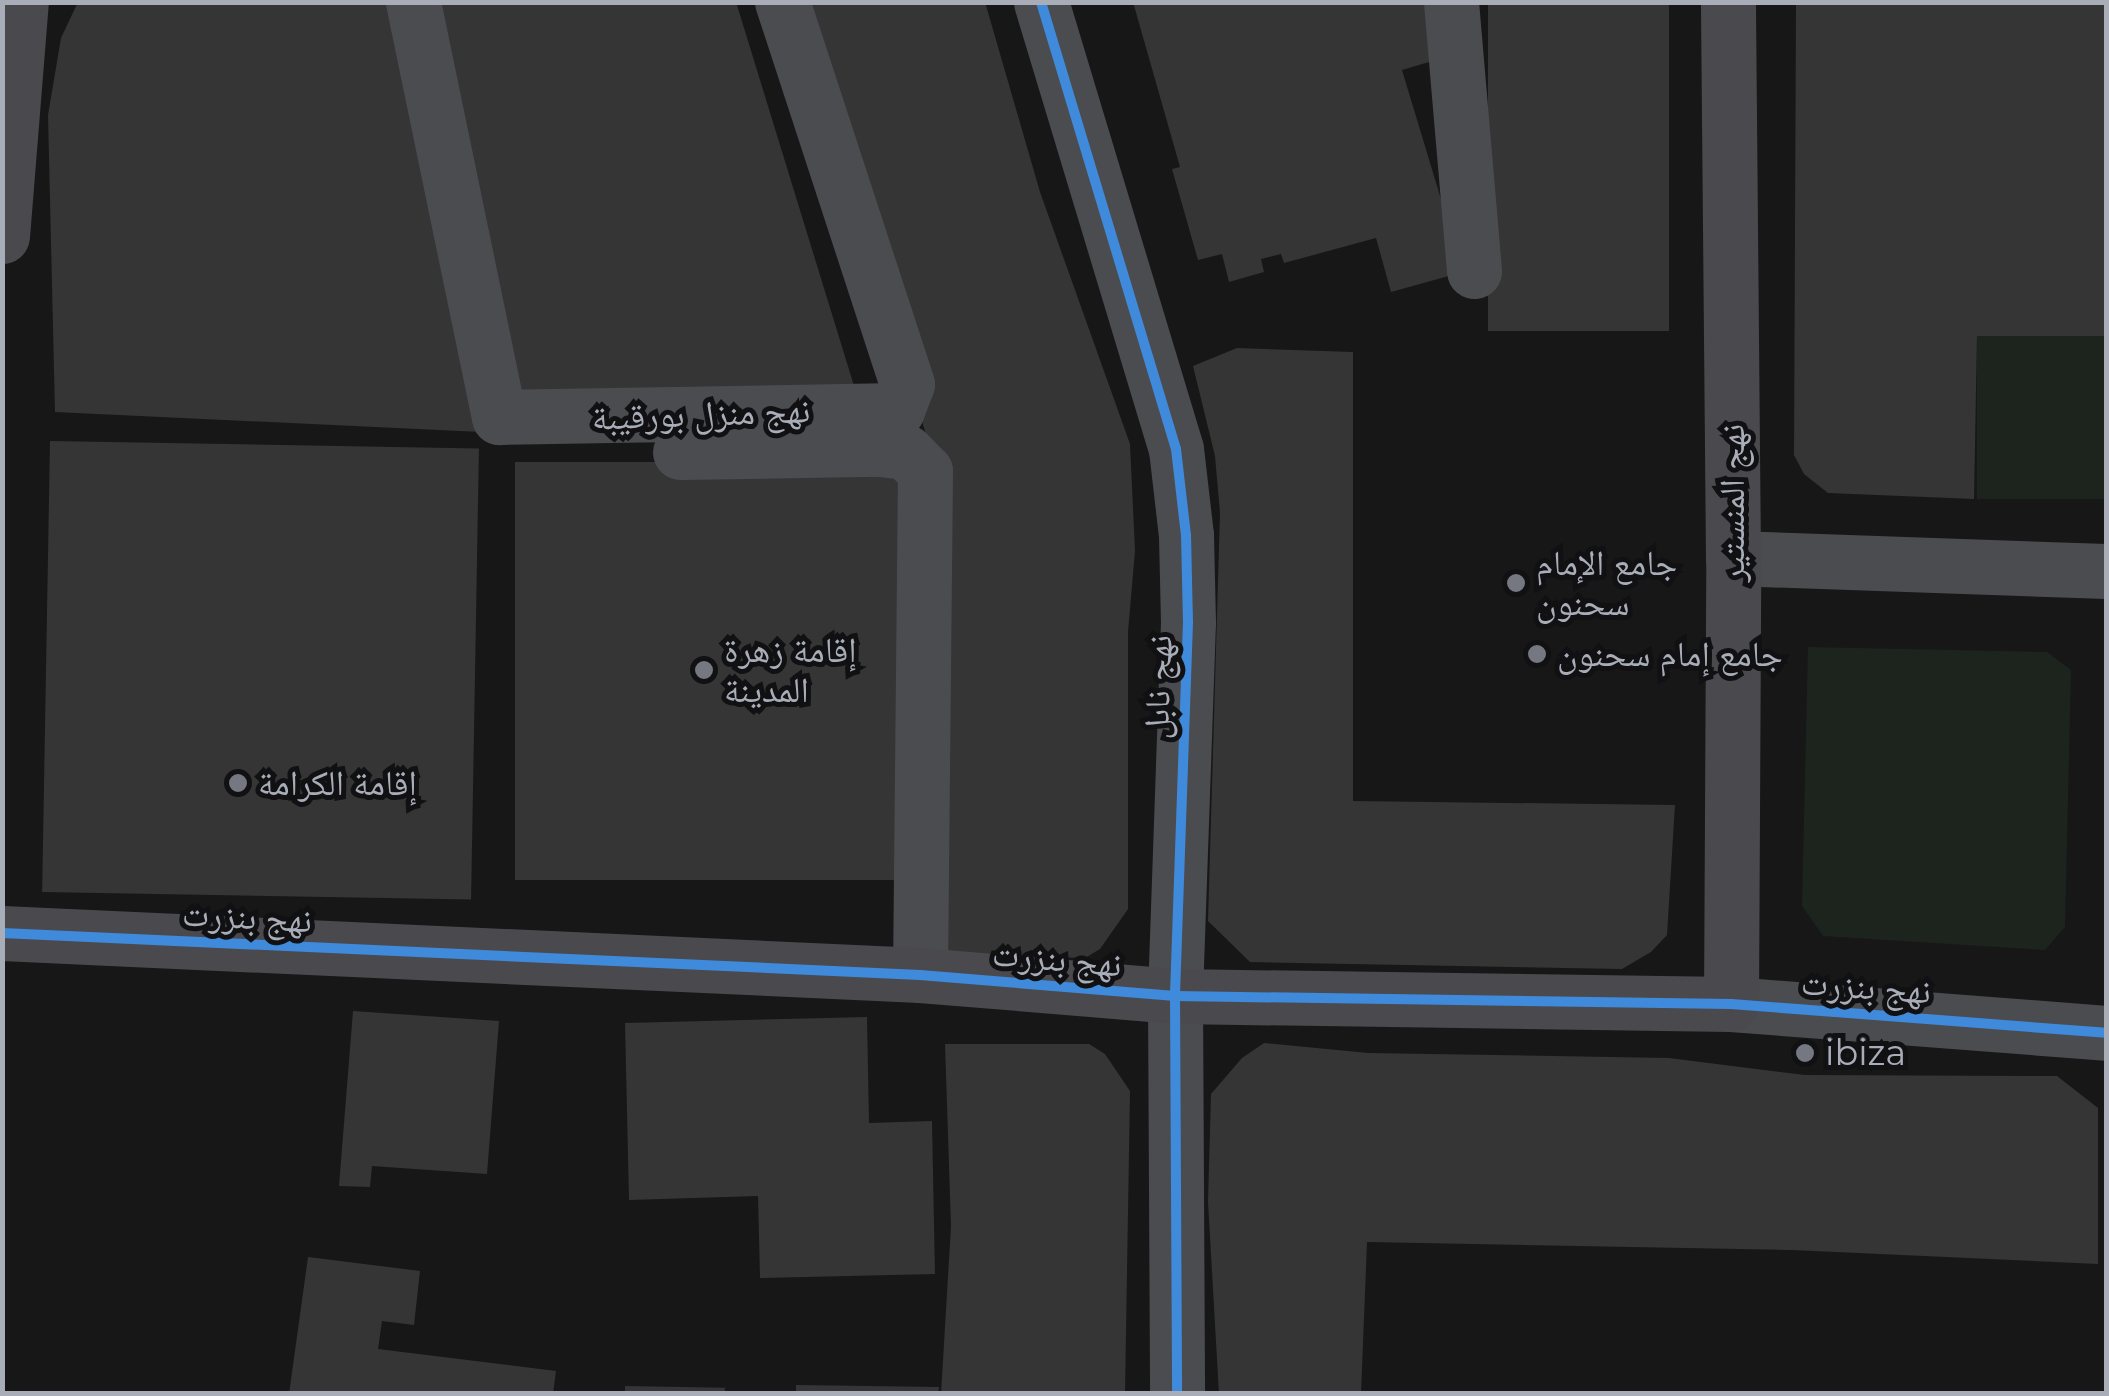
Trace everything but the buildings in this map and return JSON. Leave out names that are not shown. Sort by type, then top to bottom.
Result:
[{"type":"street","points":[[2,236],[20,2]]},
{"type":"street","name":"نهج منزل بورقيبة","points":[[413,2],[499,417],[898,410],[907,384],[782,2]]},
{"type":"street","name":"نهج نابل","points":[[1041,2],[1176,448],[1186,535],[1188,622],[1174,996],[1177,1394]]},
{"type":"street","points":[[1451,2],[1474,271]]},
{"type":"street","name":"نهج المنستير","points":[[1728,2],[1733,558],[1731,1004]]},
{"type":"street","points":[[554,454],[879,449],[906,452],[926,471],[920,975]]},
{"type":"street","points":[[1733,558],[2106,571]]},
{"type":"street","name":"نهج بنزرت","points":[[2,933],[920,975],[1174,996],[1731,1004],[2106,1032]]},
{"type":"shaded area","points":[[1977,336],[2106,336],[2106,499],[1977,499]]},
{"type":"shaded area","points":[[1808,647],[2047,652],[2071,670],[2065,927],[2045,950],[1823,936],[1802,906]]},
{"type":"cycle path","points":[[1041,2],[1176,449],[1186,535],[1188,622],[1175,996],[1177,1394]]},
{"type":"cycle path","points":[[2,933],[920,975],[1175,996],[1731,1004],[2106,1033]]},
{"type":"place","name":"جامع الإمام سحنون","points":[[1516,583]]},
{"type":"place","name":"جامع إمام سحنون","points":[[1537,654]]},
{"type":"place","name":"إقامة زهرة المدينة","points":[[704,670]]},
{"type":"place","name":"إقامة الكرامة","points":[[238,783]]},
{"type":"place","name":"ibiza","points":[[1805,1053]]}]
